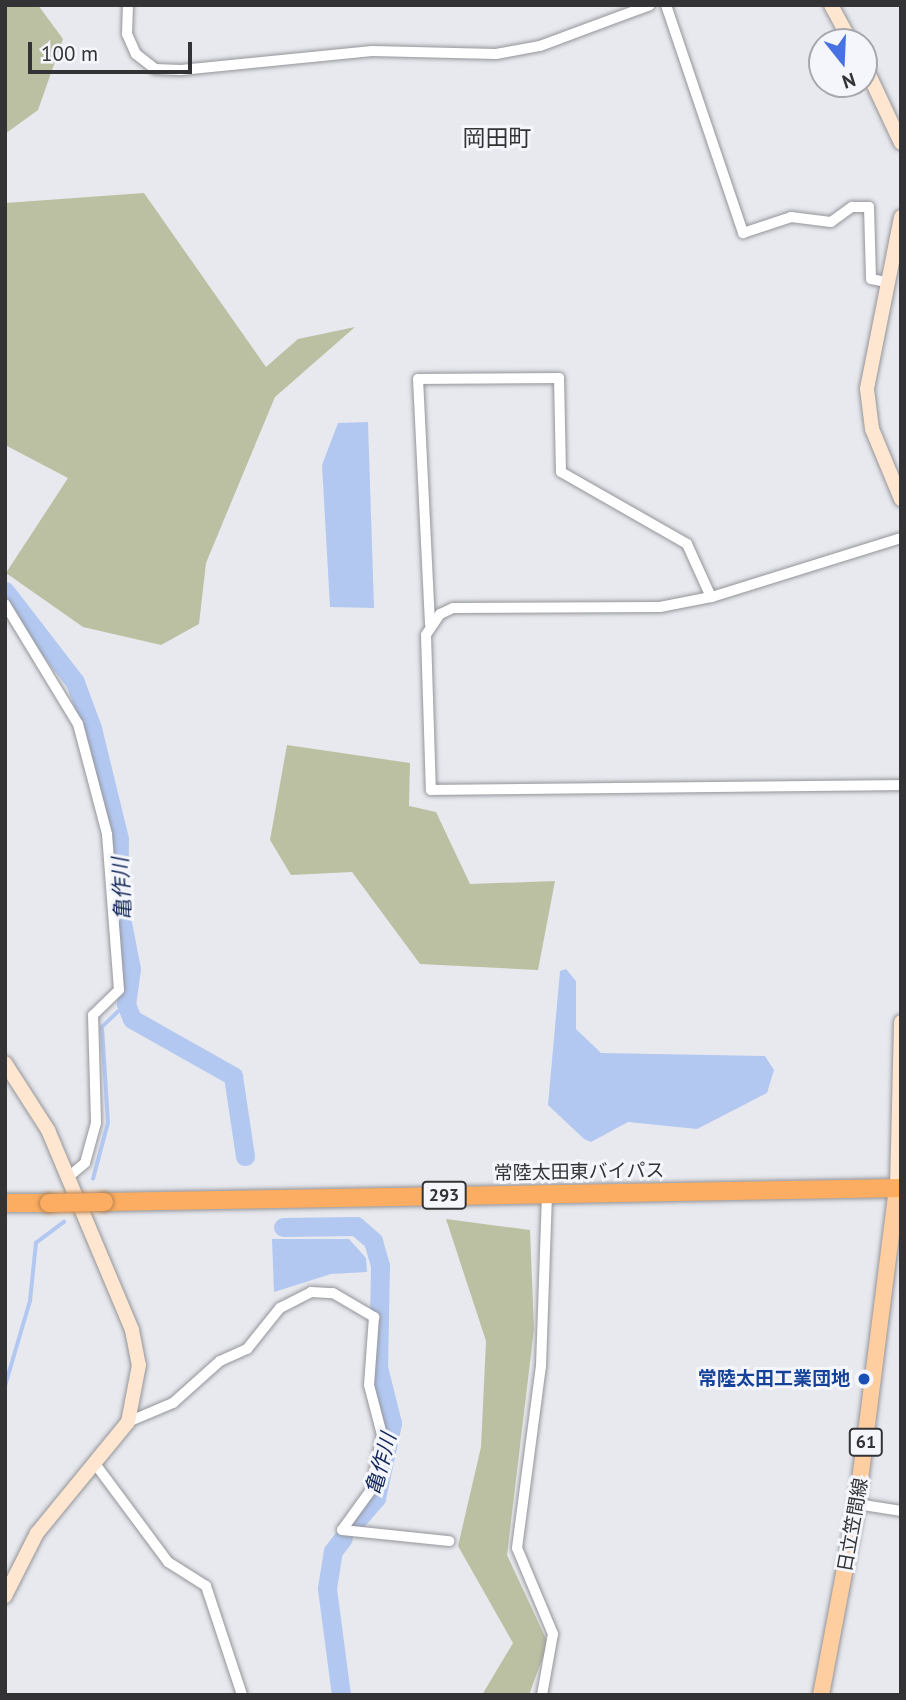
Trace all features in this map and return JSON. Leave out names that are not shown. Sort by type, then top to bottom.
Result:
[{"type":"highway","name":"常陸太田東バイパス","points":[[5,1203],[899,1188]]},
{"type":"main road","name":"日立笠間線","points":[[821,1695],[857,1504],[899,1188]]},
{"type":"street","points":[[128,5],[127,34],[136,54],[155,69],[181,70],[372,51],[496,54],[540,46],[650,5]]},
{"type":"street","points":[[666,5],[743,233],[791,217],[831,222],[852,207],[869,207],[871,279],[887,282]]},
{"type":"street","points":[[831,5],[843,28]]},
{"type":"street","points":[[878,94],[901,143]]},
{"type":"street","points":[[901,217],[867,389],[872,429],[901,499]]},
{"type":"street","points":[[711,597],[687,544],[561,472],[559,378],[418,379],[430,624],[431,790],[901,785]]},
{"type":"street","points":[[430,624],[453,608],[660,607],[711,597],[901,538]]},
{"type":"street","points":[[5,604],[78,724],[107,834],[119,990],[93,1015],[96,1123],[85,1163],[67,1178]]},
{"type":"street","points":[[899,1188],[901,1022]]},
{"type":"street","points":[[5,1063],[38,1109],[135,1339],[138,1382],[128,1422],[96,1465],[37,1533],[5,1596]]},
{"type":"street","points":[[542,1695],[553,1634],[517,1548],[540,1378],[547,1193]]},
{"type":"street","points":[[128,1422],[173,1403],[220,1361],[247,1349],[280,1308],[312,1292],[333,1293],[374,1317],[369,1385],[382,1435],[371,1490],[342,1530],[449,1541]]},
{"type":"street","points":[[96,1465],[168,1562],[206,1586],[242,1695]]},
{"type":"street","points":[[857,1504],[901,1511]]},
{"type":"green space","points":[[5,5],[38,5],[63,39],[38,110],[5,134]]},
{"type":"green space","points":[[144,193],[266,367],[298,339],[355,327],[275,397],[206,563],[199,624],[161,645],[83,627],[6,573],[68,478],[5,445],[5,203]]},
{"type":"green space","points":[[287,745],[410,763],[409,806],[436,812],[470,884],[555,881],[538,970],[420,964],[352,872],[291,875],[270,840]]},
{"type":"green space","points":[[446,1219],[530,1230],[534,1329],[507,1555],[548,1643],[529,1695],[482,1695],[513,1643],[458,1546],[481,1447],[486,1341]]},
{"type":"water","points":[[368,422],[374,608],[330,607],[322,465],[338,423]]},
{"type":"water","points":[[566,969],[576,981],[576,1029],[601,1053],[765,1056],[774,1070],[767,1093],[697,1129],[628,1122],[591,1142],[584,1139],[548,1105],[560,971]]},
{"type":"water","points":[[272,1239],[349,1239],[366,1258],[367,1272],[331,1274],[274,1292]]},
{"type":"waterway","name":"亀作川","points":[[5,591],[75,682],[92,728],[119,839],[118,902],[131,969],[126,1004],[132,1019],[233,1076],[245,1156]]},
{"type":"waterway","points":[[93,1179],[108,1123],[102,1027],[126,1004]]},
{"type":"waterway","points":[[5,1386],[30,1301],[36,1243],[64,1222]]},
{"type":"waterway","name":"亀作川","points":[[283,1227],[356,1226],[373,1241],[380,1266],[378,1367],[392,1423],[376,1498],[351,1527]]},
{"type":"waterway","name":"亀作川","points":[[341,1695],[327,1588],[333,1551],[343,1538]]},
{"type":"place","name":"常陸太田工業団地","points":[[864,1379]]},
{"type":"district","name":"岡田町","points":[[497,138]]}]
